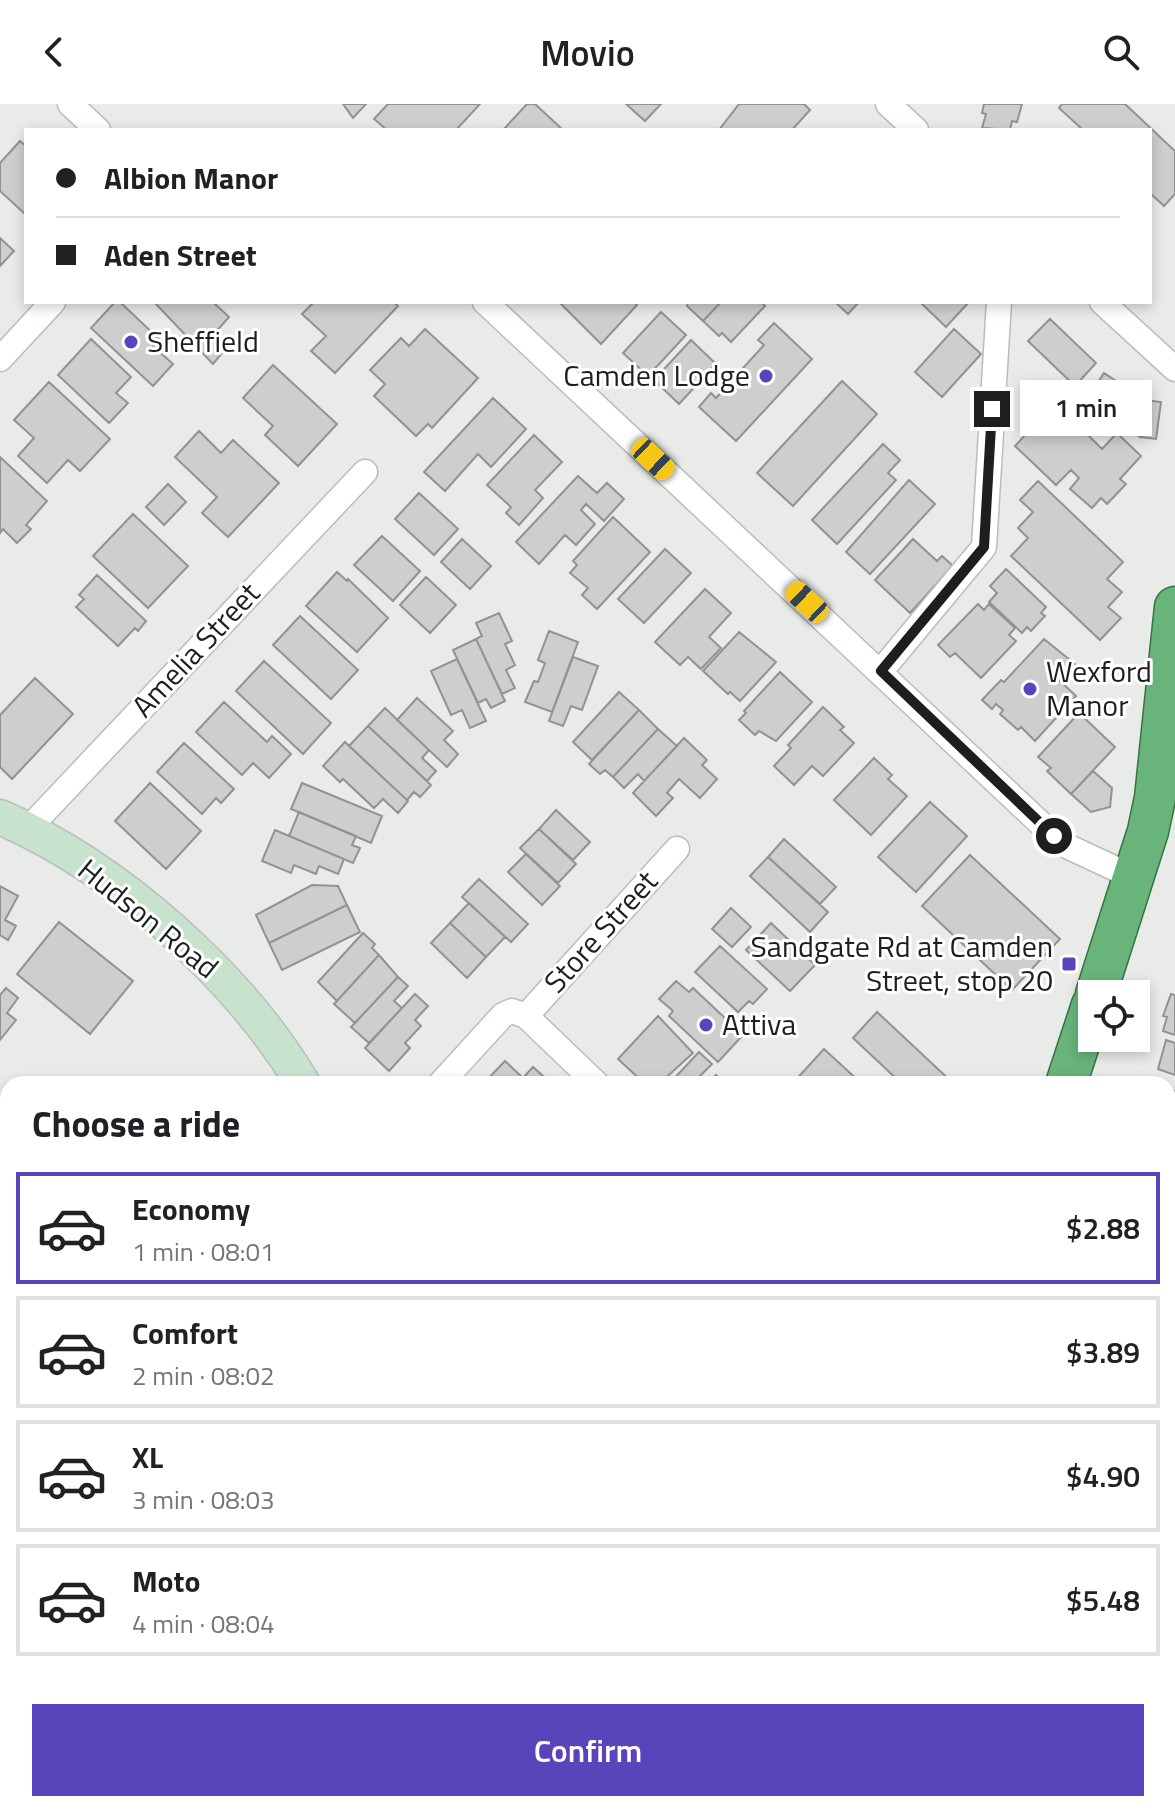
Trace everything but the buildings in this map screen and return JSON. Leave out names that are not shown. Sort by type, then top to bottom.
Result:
[{"type":"highway","points":[[1100,980],[1155,798],[1175,607]]},
{"type":"highway","points":[[1079,1072],[1083,1052]]},
{"type":"main road","name":"Hudson Road","points":[[14,823],[102,876],[164,923],[219,973],[267,1029],[298,1076]]},
{"type":"street","points":[[70,104],[96,128]]},
{"type":"street","points":[[888,104],[914,128]]},
{"type":"street","points":[[0,359],[51,304]]},
{"type":"street","points":[[487,304],[1054,836],[1069,847],[1133,877]]},
{"type":"street","points":[[881,671],[984,547],[999,304]]},
{"type":"street","points":[[1104,304],[1175,369]]},
{"type":"street","name":"Amelia Street","points":[[14,823],[365,472]]},
{"type":"street","name":"Store Street","points":[[526,1016],[677,849]]},
{"type":"street","name":"Store Street","points":[[447,1076],[505,1013],[516,1011],[526,1016],[589,1076]]},
{"type":"place","name":"Sheffield","points":[[131,342]]},
{"type":"place","name":"Camden Lodge","points":[[766,376]]},
{"type":"place","name":"Wexford Manor","points":[[1030,689]]},
{"type":"place","name":"Sandgate Rd at Camden Street, stop 20","points":[[1069,964]]},
{"type":"place","name":"Attiva","points":[[706,1025]]},
{"type":"route","points":[[992,409],[984,547],[881,671],[1054,836]]}]
